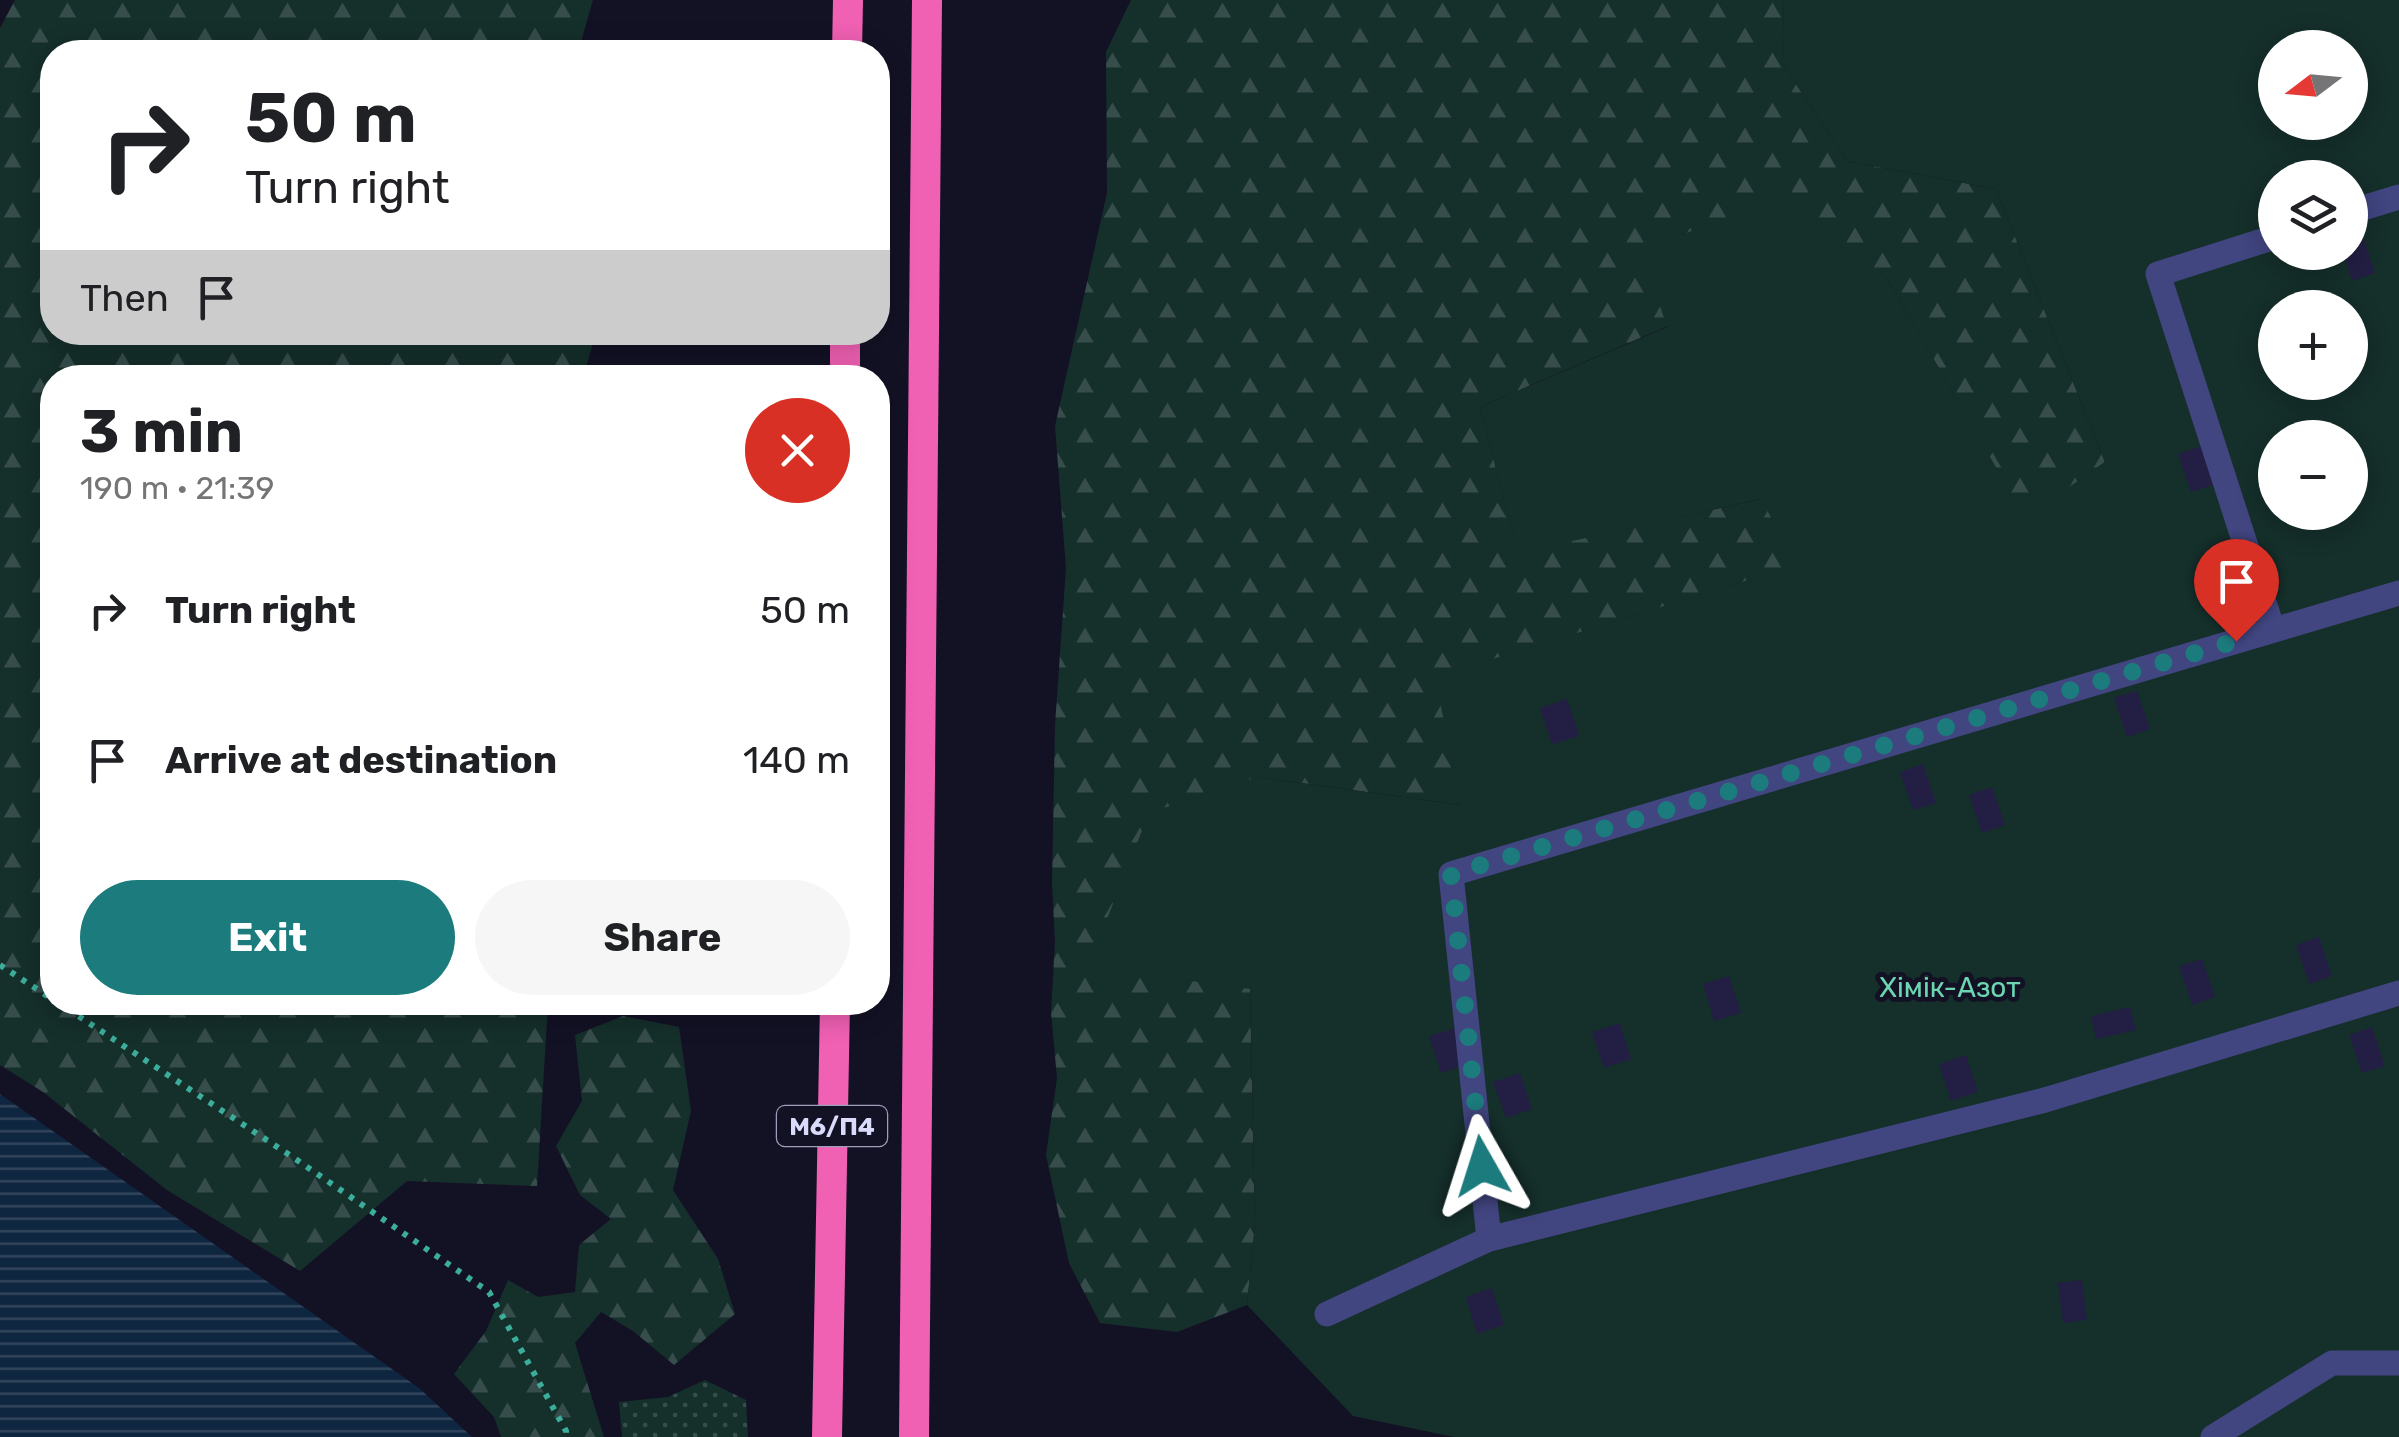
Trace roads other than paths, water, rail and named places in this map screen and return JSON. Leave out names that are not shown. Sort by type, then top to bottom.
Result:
[{"type":"highway","points":[[847,40],[848,0]]},
{"type":"highway","name":"М6/П4","points":[[914,1437],[927,0]]},
{"type":"highway","name":"М6/П4","points":[[828,1437],[834,1015]]},
{"type":"lane","points":[[2368,206],[2399,197]]},
{"type":"lane","points":[[2258,242],[2158,274],[2273,630]]},
{"type":"lane","points":[[1490,1240],[1451,874],[2399,594]]},
{"type":"lane","points":[[1327,1314],[1490,1240],[2045,1100],[2399,993]]},
{"type":"lane","points":[[2213,1437],[2332,1363],[2399,1363]]},
{"type":"water","points":[[0,1094],[419,1388],[472,1437],[0,1437]]},
{"type":"park label","name":"Хімік-Азот","points":[[1950,987]]}]
